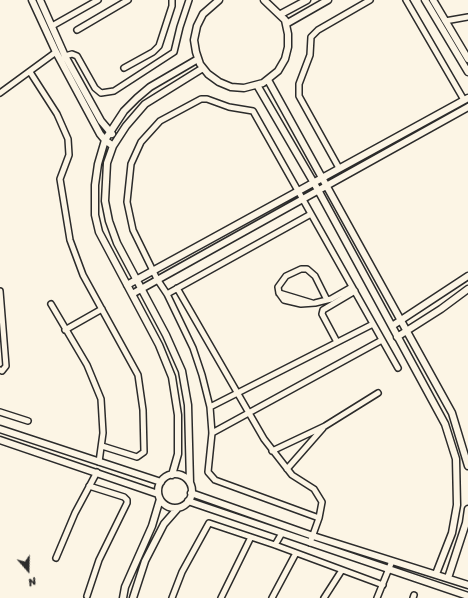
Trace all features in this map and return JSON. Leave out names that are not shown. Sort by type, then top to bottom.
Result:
[{"type":"street","points":[[32,0],[56,52],[105,140],[114,146]]},
{"type":"street","points":[[40,0],[65,56],[101,121],[110,132],[118,138]]},
{"type":"street","points":[[52,26],[98,0]]},
{"type":"street","points":[[77,30],[128,0]]},
{"type":"street","points":[[124,68],[153,52],[160,46],[172,6],[172,0]]},
{"type":"street","points":[[65,56],[72,54],[77,56],[95,88],[101,93],[114,91],[174,52],[189,0]]},
{"type":"street","points":[[218,0],[212,2],[203,14],[197,26],[194,40],[198,60],[203,68],[219,82],[231,87],[244,88],[257,85],[268,80],[278,71],[285,60],[288,47],[286,24],[281,14],[264,0]]},
{"type":"street","points":[[281,14],[307,0]]},
{"type":"street","points":[[286,24],[328,0]]},
{"type":"street","points":[[339,168],[299,96],[299,84],[310,55],[311,37],[318,30],[370,0]]},
{"type":"street","points":[[127,285],[466,99],[406,0]]},
{"type":"street","points":[[425,0],[468,72]]},
{"type":"street","points":[[433,0],[466,52],[468,59]]},
{"type":"street","points":[[445,21],[468,16]]},
{"type":"street","points":[[0,93],[56,52]]},
{"type":"street","points":[[172,475],[178,454],[178,423],[172,377],[159,345],[99,232],[95,215],[94,185],[105,140],[137,98],[150,87],[198,60]]},
{"type":"street","points":[[133,598],[144,561],[164,524],[178,508],[188,501],[191,493],[188,405],[182,371],[166,335],[117,243],[109,221],[105,201],[107,163],[118,138],[145,104],[203,68]]},
{"type":"street","points":[[30,72],[58,114],[68,139],[69,155],[60,179],[70,240],[83,275],[138,375],[145,438],[144,452],[137,457],[102,446]]},
{"type":"street","points":[[268,80],[452,413],[468,466]]},
{"type":"street","points":[[257,85],[318,190],[445,424],[456,459],[457,505],[452,533],[436,574]]},
{"type":"street","points":[[319,518],[215,480],[208,472],[212,434],[210,408],[193,348],[167,294],[157,279],[133,230],[127,202],[131,164],[141,142],[160,121],[200,99],[207,99],[229,107],[253,111],[398,368]]},
{"type":"street","points":[[132,294],[468,107]]},
{"type":"street","points":[[167,294],[311,214]]},
{"type":"street","points":[[327,300],[315,276],[307,269],[286,276],[279,285],[279,293],[316,303],[327,300],[353,289]]},
{"type":"street","points":[[392,326],[402,321],[468,276]]},
{"type":"street","points":[[177,288],[237,394],[272,451],[292,475],[314,489],[322,502],[319,518],[310,543]]},
{"type":"street","points":[[337,342],[322,314],[323,310],[353,289]]},
{"type":"street","points":[[397,337],[468,289]]},
{"type":"street","points":[[0,291],[6,366],[2,371],[0,370]]},
{"type":"street","points":[[51,304],[87,365],[101,399],[102,446],[99,462]]},
{"type":"street","points":[[65,330],[102,309]]},
{"type":"street","points":[[210,408],[373,324]]},
{"type":"street","points":[[212,434],[382,340]]},
{"type":"street","points":[[272,451],[326,426],[378,393]]},
{"type":"street","points":[[0,412],[28,421]]},
{"type":"street","points":[[287,469],[326,426]]},
{"type":"street","points":[[0,429],[161,482]]},
{"type":"street","points":[[0,440],[97,472],[159,497],[167,506],[178,508]]},
{"type":"street","points":[[56,558],[97,472]]},
{"type":"street","points":[[123,598],[125,587],[152,526],[161,482],[172,475],[182,476],[190,483]]},
{"type":"street","points":[[87,596],[99,560],[127,503],[124,497],[89,486]]},
{"type":"street","points":[[191,493],[313,536],[468,585]]},
{"type":"street","points":[[188,501],[468,596]]},
{"type":"street","points":[[448,578],[466,524],[468,509]]},
{"type":"street","points":[[172,598],[182,572],[209,523],[275,545],[383,585]]},
{"type":"street","points":[[275,545],[282,533]]},
{"type":"street","points":[[220,598],[251,537]]},
{"type":"street","points":[[272,598],[296,553]]},
{"type":"street","points":[[377,598],[392,561]]},
{"type":"street","points":[[324,598],[342,570]]}]
